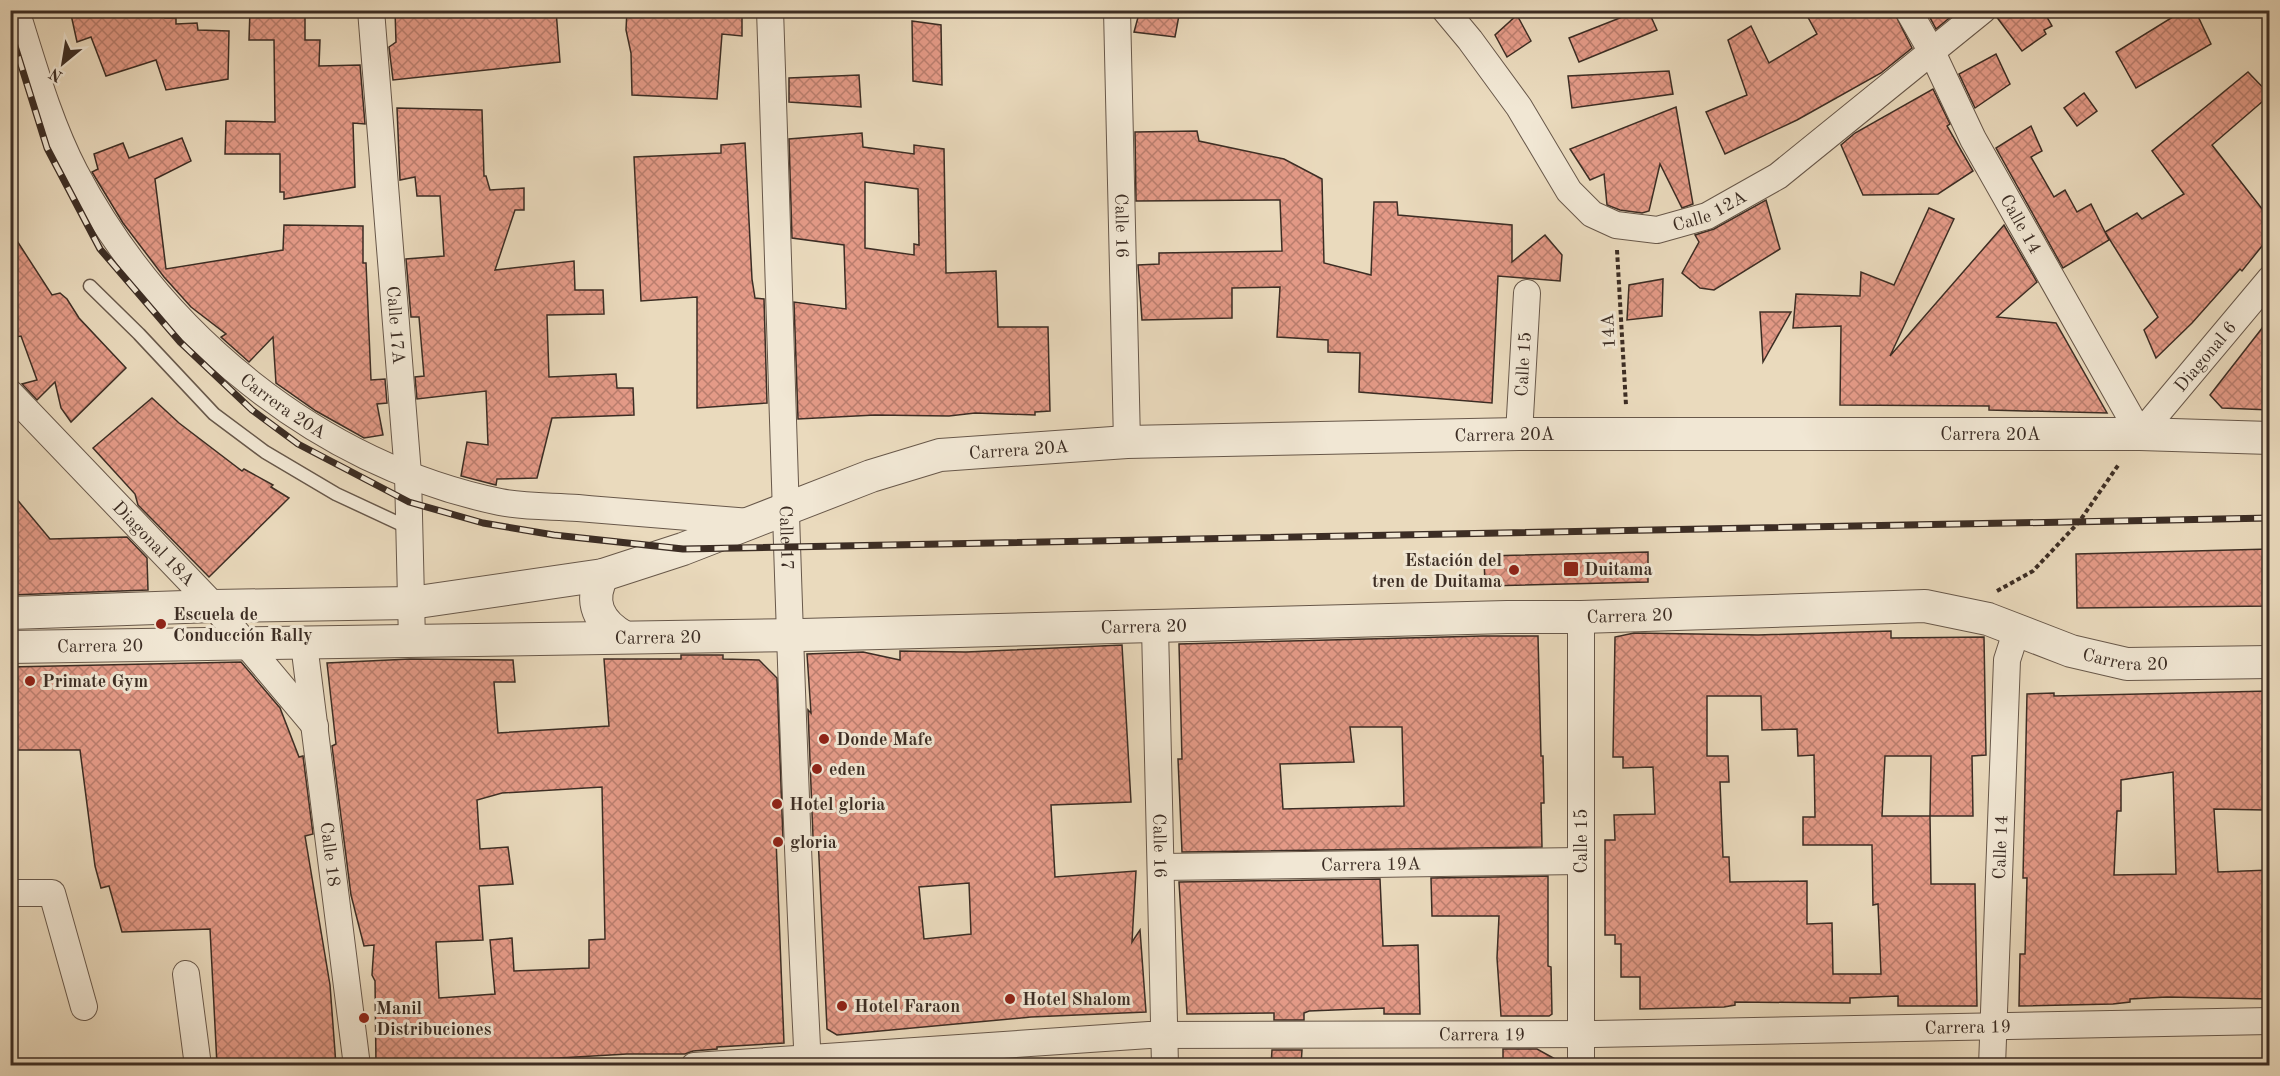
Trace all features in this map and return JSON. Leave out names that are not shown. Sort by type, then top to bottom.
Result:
[{"type":"street","name":"Carrera 20A","points":[[16,10],[41,88],[75,171],[124,254],[197,336],[266,397],[346,445],[408,474],[501,502],[750,522]]},
{"type":"street","name":"Calle 17A","points":[[371,10],[408,474],[412,641]]},
{"type":"street","name":"Calle 17","points":[[770,10],[787,507],[789,635],[808,1061]]},
{"type":"street","name":"Calle 16","points":[[1117,10],[1127,442]]},
{"type":"street","name":"Calle 12A","points":[[1445,10],[1470,39],[1519,107],[1569,191],[1592,214],[1616,225],[1657,230],[1717,210],[1778,176],[1983,10]]},
{"type":"street","name":"Calle 14","points":[[1908,10],[1932,52],[1973,139],[2140,434]]},
{"type":"street","name":"Diagonal 6","points":[[2140,434],[2270,279]]},
{"type":"street","name":"Calle 15","points":[[1519,434],[1527,293]]},
{"type":"street","name":"Diagonal 18A","points":[[10,393],[214,606],[315,726]]},
{"type":"street","name":"Carrera 20A","points":[[10,613],[214,606],[411,603],[603,575],[683,549],[871,476],[940,455],[1127,442],[1519,434],[2140,434],[2270,438]]},
{"type":"street","points":[[603,575],[596,594],[598,613],[610,629],[624,637]]},
{"type":"street","name":"Carrera 20","points":[[10,647],[789,635],[1507,617],[1581,618],[1925,606],[1980,617],[2071,651],[2127,664],[2270,662]]},
{"type":"street","name":"Calle 15","points":[[1581,618],[1581,1065]]},
{"type":"street","name":"Calle 16","points":[[1155,627],[1165,1065]]},
{"type":"street","name":"Calle 14","points":[[1992,1065],[2007,660],[2017,629]]},
{"type":"street","name":"Calle 18","points":[[304,644],[357,1065]]},
{"type":"street","name":"Carrera 19A","points":[[1161,867],[1581,861]]},
{"type":"street","points":[[10,893],[52,893],[84,1007]]},
{"type":"street","points":[[186,974],[198,1065]]},
{"type":"street","name":"Carrera 19","points":[[694,1065],[808,1061],[1164,1035],[1581,1034],[2270,1021]]},
{"type":"lane","points":[[90,286],[223,420],[265,452],[336,494],[409,528]]},
{"type":"path","name":"14A","points":[[1616,225],[1628,435]]},
{"type":"path","points":[[1991,594],[2033,571],[2072,530],[2140,434]]},
{"type":"building","points":[[70,10],[166,10],[165,18],[176,18],[176,24],[197,23],[198,30],[229,31],[228,79],[166,90],[156,60],[106,76],[91,37],[77,42]]},
{"type":"building","points":[[250,10],[305,10],[305,40],[320,40],[319,66],[360,65],[365,124],[353,123],[355,187],[284,199],[284,192],[280,192],[280,154],[225,154],[226,121],[275,122],[274,40],[249,40]]},
{"type":"building","points":[[395,10],[497,10],[533,16],[533,10],[556,10],[560,62],[393,80],[389,47],[396,42]]},
{"type":"building","points":[[627,10],[742,12],[742,36],[722,34],[717,99],[632,95],[631,53],[626,30]]},
{"type":"building","points":[[1140,10],[1180,10],[1175,37],[1134,32]]},
{"type":"building","points":[[1640,10],[1648,10],[1657,30],[1579,62],[1569,38]]},
{"type":"building","points":[[1804,10],[1893,10],[1912,48],[1881,73],[1797,120],[1725,154],[1706,112],[1747,95],[1728,40],[1751,26],[1769,63],[1817,34]]},
{"type":"building","points":[[1926,10],[1959,10],[1936,29]]},
{"type":"building","points":[[1998,10],[2043,10],[2052,26],[2044,30],[2046,34],[2022,51],[1996,16]]},
{"type":"building","points":[[2184,10],[2195,10],[2211,44],[2136,88],[2116,52]]},
{"type":"building","points":[[1517,15],[1531,41],[1507,57],[1495,35]]},
{"type":"building","points":[[912,21],[941,25],[942,85],[913,81]]},
{"type":"building","points":[[1996,54],[2010,84],[1975,108],[1959,74]]},
{"type":"building","points":[[1669,71],[1673,94],[1572,108],[1568,76]]},
{"type":"building","points":[[2248,72],[2270,95],[2212,145],[2270,219],[2270,236],[2242,271],[2240,269],[2192,323],[2156,358],[2144,330],[2158,317],[2105,232],[2137,213],[2142,219],[2184,194],[2152,151]]},
{"type":"building","points":[[859,75],[861,107],[789,102],[789,78]]},
{"type":"building","points":[[1933,89],[1950,124],[1947,126],[1973,171],[1938,194],[1863,195],[1841,145],[1855,133]]},
{"type":"building","points":[[2084,93],[2097,111],[2077,126],[2064,108]]},
{"type":"building","points":[[1676,107],[1693,204],[1682,208],[1660,164],[1649,211],[1642,213],[1620,210],[1607,205],[1604,174],[1590,180],[1570,149]]},
{"type":"building","points":[[397,108],[482,110],[484,176],[486,176],[490,190],[524,188],[524,210],[515,210],[495,270],[574,261],[575,290],[603,290],[604,314],[547,315],[549,377],[616,374],[617,388],[633,388],[634,415],[552,418],[537,478],[497,479],[496,485],[461,476],[467,442],[488,445],[486,391],[417,399],[415,377],[424,376],[419,317],[411,317],[406,259],[444,256],[440,196],[417,196],[415,177],[400,180]]},
{"type":"building","points":[[2031,126],[2042,151],[2031,157],[2054,197],[2065,190],[2077,212],[2091,204],[2109,240],[2063,268],[1996,148]]},
{"type":"building","points":[[1197,131],[1199,141],[1284,159],[1322,179],[1324,263],[1371,275],[1374,202],[1397,202],[1398,215],[1512,225],[1512,262],[1545,235],[1562,255],[1560,281],[1498,276],[1492,403],[1359,392],[1360,353],[1328,352],[1328,340],[1277,337],[1280,287],[1232,288],[1232,318],[1142,320],[1138,265],[1159,264],[1159,253],[1282,251],[1280,200],[1136,201],[1135,132]]},
{"type":"building","points":[[862,133],[863,147],[914,154],[914,145],[944,149],[946,273],[996,271],[998,327],[1048,327],[1050,411],[1035,412],[1035,415],[975,413],[949,416],[875,415],[798,419],[794,302],[846,309],[844,245],[792,238],[789,139]],"holes":[[[865,182],[918,189],[919,245],[914,244],[914,255],[865,248]]]},
{"type":"building","points":[[182,138],[191,161],[155,179],[166,269],[283,250],[284,225],[363,226],[363,263],[366,263],[371,380],[385,379],[387,403],[377,404],[383,435],[364,438],[316,411],[276,383],[273,337],[249,362],[221,337],[226,334],[191,307],[164,277],[123,223],[92,172],[98,169],[94,154],[123,143],[129,158]]},
{"type":"building","points":[[745,143],[752,279],[755,298],[764,299],[767,403],[697,408],[697,297],[641,301],[634,157],[721,153],[721,145]]},
{"type":"building","points":[[1766,200],[1780,249],[1714,290],[1700,288],[1682,273],[1699,242],[1695,235],[1714,229]]},
{"type":"building","points":[[1929,208],[1954,219],[1890,356],[2004,225],[2037,282],[1997,317],[2056,323],[2107,413],[1989,410],[1989,406],[1840,405],[1841,326],[1793,328],[1796,294],[1860,296],[1861,272],[1894,285]]},
{"type":"building","points":[[10,230],[52,295],[60,293],[67,299],[79,318],[126,368],[71,422],[61,408],[55,382],[37,400],[22,384],[37,380],[21,336],[16,337],[10,315],[14,313],[10,300]]},
{"type":"building","points":[[1663,279],[1662,316],[1627,320],[1629,285]]},
{"type":"building","points":[[1760,312],[1791,312],[1763,362]]},
{"type":"building","points":[[2270,318],[2270,410],[2222,408],[2210,395]]},
{"type":"building","points":[[152,398],[179,423],[242,471],[244,469],[273,485],[271,487],[289,498],[209,577],[138,505],[135,494],[93,448]]},
{"type":"building","points":[[10,491],[50,539],[127,537],[147,558],[148,590],[10,595]]},
{"type":"building","points":[[2270,549],[2270,606],[2077,608],[2076,554]]},
{"type":"building","points":[[1648,552],[1648,582],[1485,586],[1484,556]]},
{"type":"building","points":[[1891,631],[1891,638],[1984,637],[1986,755],[1972,756],[1973,816],[1930,816],[1931,884],[1975,884],[1977,1006],[1898,1006],[1898,996],[1850,998],[1850,1003],[1735,1002],[1735,1005],[1724,1007],[1640,1009],[1640,977],[1621,977],[1621,944],[1615,944],[1615,935],[1605,935],[1605,840],[1615,840],[1614,815],[1655,814],[1653,767],[1623,768],[1623,757],[1613,757],[1615,637],[1634,633],[1758,635]],"holes":[[[1707,696],[1761,696],[1762,730],[1797,729],[1798,756],[1814,755],[1815,817],[1803,817],[1803,845],[1872,845],[1873,905],[1878,904],[1881,974],[1833,974],[1832,923],[1807,924],[1807,881],[1730,882],[1729,857],[1723,857],[1720,782],[1729,782],[1728,756],[1707,756]],[[1885,756],[1931,756],[1930,816],[1882,816]]]},
{"type":"building","points":[[1538,636],[1544,803],[1541,803],[1542,847],[1182,852],[1178,759],[1182,759],[1179,644]],"holes":[[[1350,727],[1402,727],[1404,806],[1283,809],[1280,764],[1354,762]]]},
{"type":"building","points":[[1122,645],[1131,802],[1051,805],[1055,877],[1136,871],[1132,942],[1140,930],[1146,1012],[1031,1017],[837,1035],[827,1029],[818,837],[813,837],[808,710],[811,713],[807,654],[863,652],[900,660],[900,651],[966,652]],"holes":[[[969,883],[971,934],[924,939],[919,887]]]},
{"type":"building","points":[[681,655],[723,655],[723,659],[759,660],[777,678],[783,839],[776,839],[784,1043],[717,1047],[717,1049],[685,1054],[627,1054],[492,1062],[492,1065],[376,1065],[375,981],[372,975],[374,945],[364,946],[351,895],[332,746],[336,744],[327,663],[410,659],[513,660],[515,682],[494,682],[498,733],[609,726],[604,659],[681,659]],"holes":[[[602,787],[605,939],[589,940],[589,968],[514,971],[512,938],[490,940],[495,994],[439,998],[436,942],[483,940],[479,886],[513,884],[508,847],[480,849],[477,800],[502,793]]]},
{"type":"building","points":[[241,662],[280,708],[299,757],[303,756],[313,834],[305,836],[330,985],[336,1065],[217,1065],[210,929],[122,932],[109,886],[101,888],[95,866],[80,750],[10,750],[10,667]]},
{"type":"building","points":[[2270,691],[2270,801],[2264,800],[2264,810],[2214,809],[2218,872],[2270,870],[2270,999],[2167,997],[2130,999],[2130,1002],[2113,1004],[2019,1006],[2020,954],[2025,954],[2027,878],[2023,878],[2027,694],[2054,693],[2054,696]],"holes":[[[2173,772],[2176,874],[2114,875],[2117,811],[2121,811],[2121,780]]]},
{"type":"building","points":[[1548,876],[1548,966],[1551,967],[1552,1014],[1549,1016],[1501,1016],[1497,958],[1499,916],[1432,916],[1431,878]]},
{"type":"building","points":[[1380,879],[1383,946],[1418,945],[1420,1014],[1384,1014],[1384,1008],[1309,1011],[1304,1013],[1304,1020],[1274,1020],[1274,1013],[1187,1014],[1179,882]]},
{"type":"building","points":[[1503,1049],[1537,1049],[1566,1065],[1503,1065]]},
{"type":"building","points":[[1272,1050],[1302,1050],[1301,1065],[1271,1065]]},
{"type":"railway","points":[[10,30],[47,148],[100,249],[180,342],[252,410],[298,444],[409,502],[483,523],[554,535],[683,549],[2270,518]]},
{"type":"place","name":"Duitama","points":[[1571,569]]},
{"type":"place","name":"Estación del tren de Duitama","points":[[1514,570]]},
{"type":"place","name":"Escuela de Conducción Rally","points":[[161,624]]},
{"type":"place","name":"Primate Gym","points":[[30,681]]},
{"type":"place","name":"Donde Mafe","points":[[824,739]]},
{"type":"place","name":"eden","points":[[817,769]]},
{"type":"place","name":"Hotel gloria","points":[[777,804]]},
{"type":"place","name":"gloria","points":[[778,842]]},
{"type":"place","name":"Hotel Shalom","points":[[1010,999]]},
{"type":"place","name":"Hotel Faraon","points":[[842,1006]]},
{"type":"place","name":"Manil Distribuciones","points":[[364,1018]]}]
